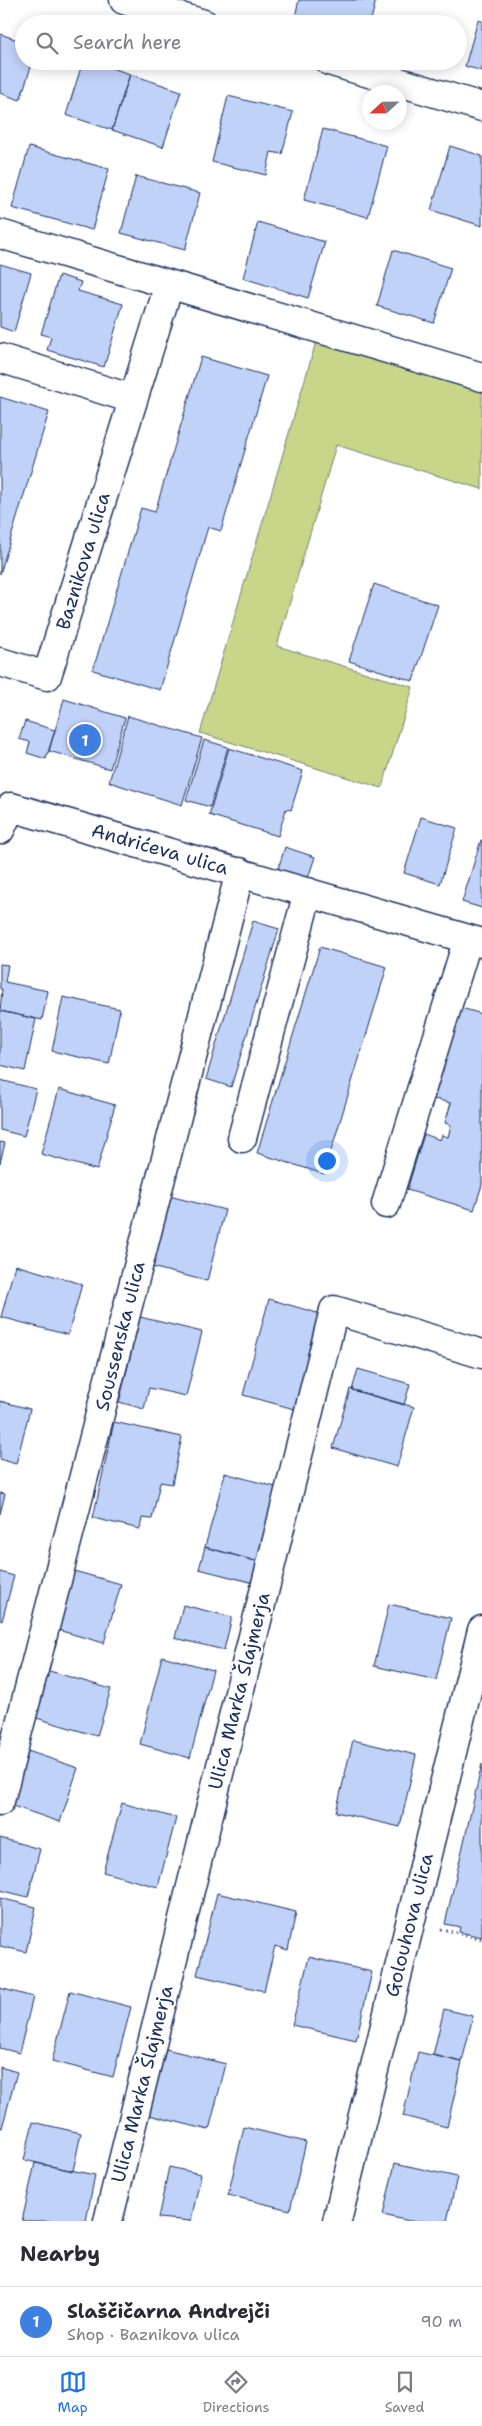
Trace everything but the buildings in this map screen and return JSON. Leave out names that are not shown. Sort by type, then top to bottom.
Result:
[{"type":"street","points":[[124,0],[174,15]]},
{"type":"street","points":[[359,70],[482,107]]},
{"type":"street","points":[[0,234],[482,377]]},
{"type":"street","name":"Baznikova ulica","points":[[0,662],[47,676],[169,285]]},
{"type":"street","points":[[0,358],[133,399]]},
{"type":"street","name":"Andrićeva ulica","points":[[6,818],[240,872],[475,941],[386,1204]]},
{"type":"street","name":"Soussenska ulica","points":[[0,1801],[240,872]]},
{"type":"street","points":[[242,1138],[308,892]]},
{"type":"street","name":"Ulica Marka Šlajmerja","points":[[108,2221],[334,1310],[482,1354]]},
{"type":"street","name":"Golouhova ulica","points":[[337,2221],[482,1630]]},
{"type":"path","points":[[409,1922],[482,1939]]},
{"type":"green space","points":[[316,342],[482,392],[482,489],[336,445],[277,646],[413,687],[382,788],[200,733]]},
{"type":"place","name":"Slaščičarna Andrejči","points":[[85,740]]}]
